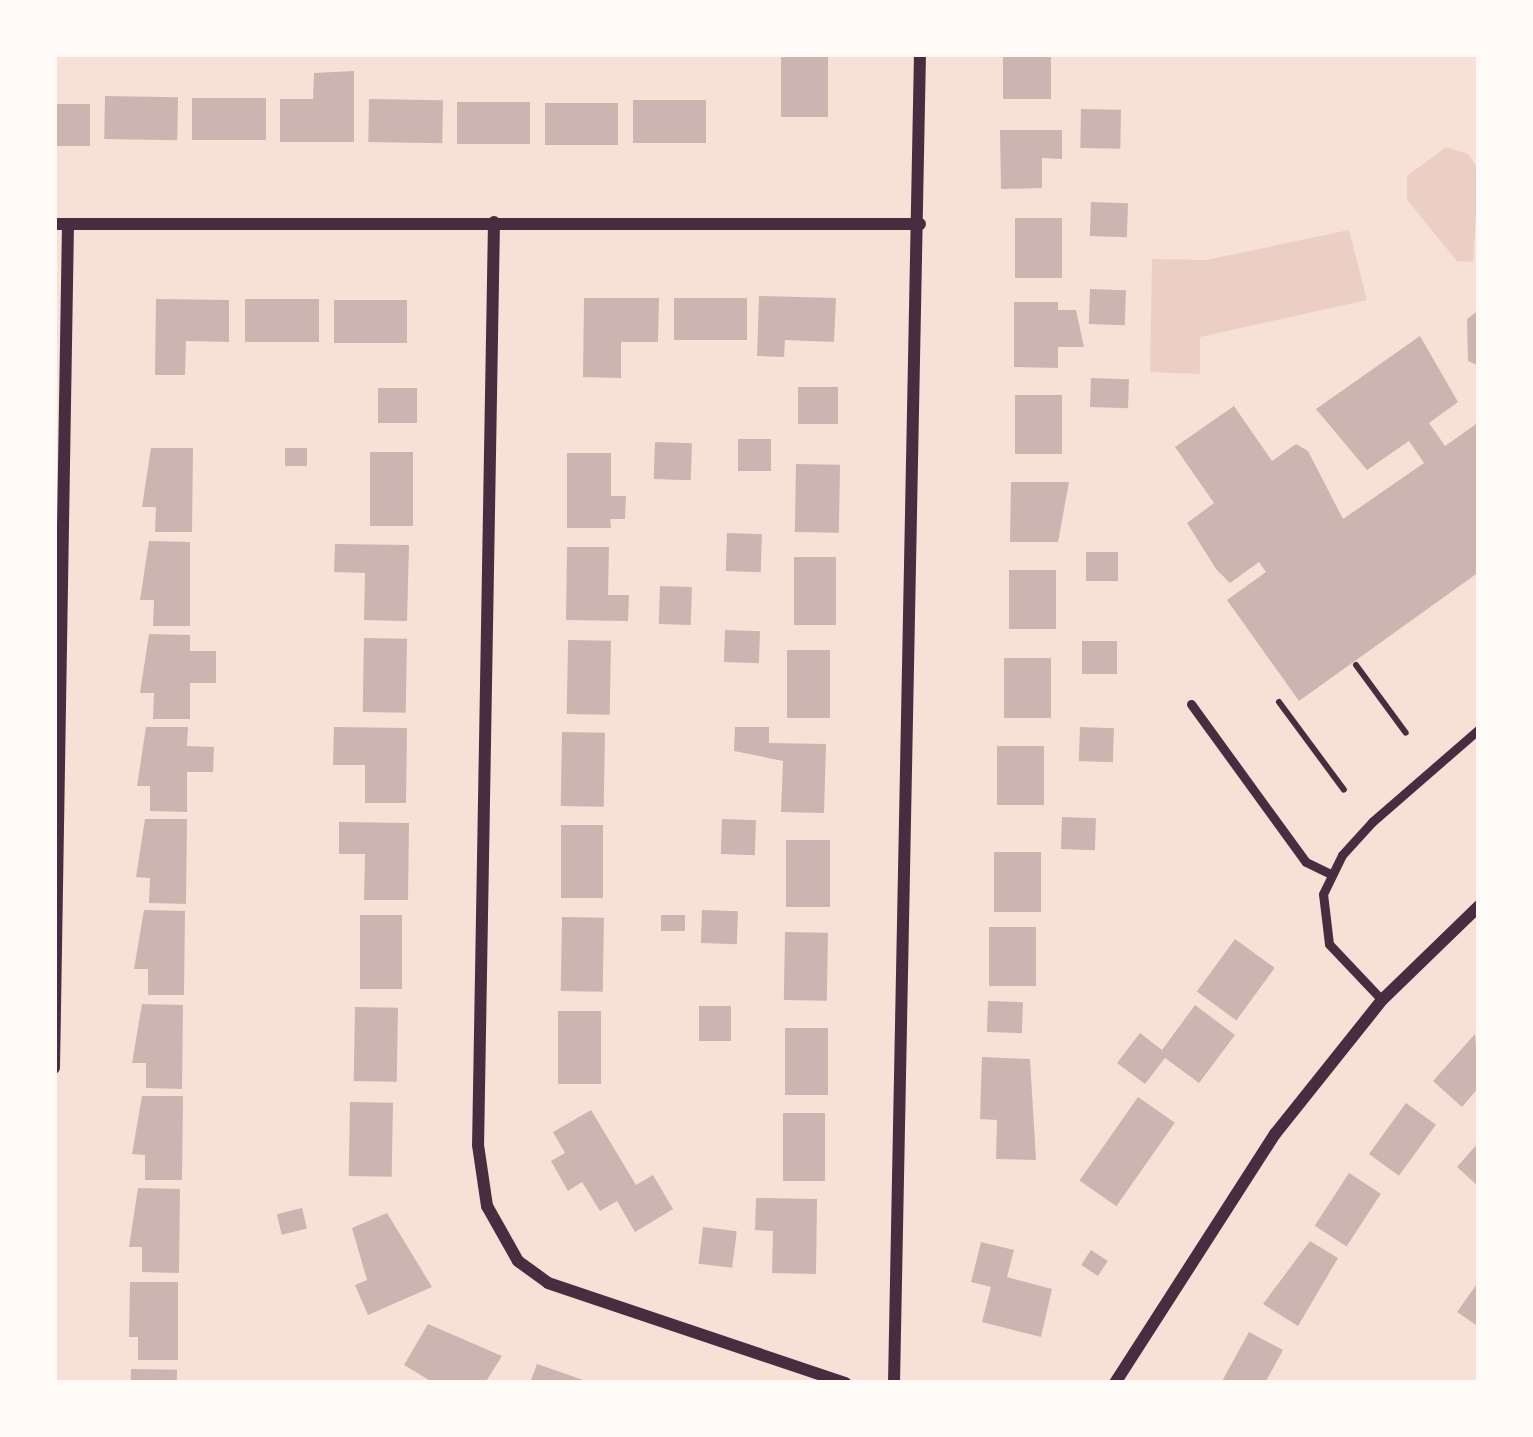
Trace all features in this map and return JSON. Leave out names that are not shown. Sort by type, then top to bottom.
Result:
[{"type":"street","points":[[894,1383],[920,54]]},
{"type":"street","points":[[494,222],[478,1145],[488,1206],[518,1261],[548,1283],[846,1383]]},
{"type":"street","points":[[54,1069],[61,224],[920,224]]},
{"type":"street","points":[[1114,1383],[1249,1171],[1382,1000],[1479,906]]},
{"type":"lane","points":[[1191,704],[1306,862],[1330,874]]},
{"type":"lane","points":[[1382,1000],[1329,944],[1322,922],[1330,874],[1372,822],[1479,729]]},
{"type":"path","points":[[1356,665],[1406,733]]},
{"type":"path","points":[[1279,702],[1344,790]]},
{"type":"shaded area","points":[[1446,147],[1468,154],[1479,170],[1473,262],[1457,261],[1407,200],[1407,176]]},
{"type":"shaded area","points":[[1349,230],[1367,300],[1200,337],[1200,374],[1150,372],[1152,259],[1206,260]]},
{"type":"building","points":[[1003,54],[1051,54],[1051,99],[1003,99]]},
{"type":"building","points":[[781,57],[828,57],[828,117],[781,117]]},
{"type":"building","points":[[354,71],[354,142],[280,142],[280,99],[313,99],[314,73]]},
{"type":"building","points":[[105,96],[178,97],[177,140],[104,139]]},
{"type":"building","points":[[192,98],[266,98],[266,140],[192,140]]},
{"type":"building","points":[[369,99],[443,100],[442,143],[368,142]]},
{"type":"building","points":[[633,100],[706,100],[706,143],[633,143]]},
{"type":"building","points":[[457,102],[530,102],[530,144],[457,144]]},
{"type":"building","points":[[545,103],[618,103],[618,145],[545,145]]},
{"type":"building","points":[[54,104],[90,104],[90,146],[54,146]]},
{"type":"building","points":[[1081,109],[1121,110],[1120,149],[1080,148]]},
{"type":"building","points":[[1000,130],[1062,130],[1062,159],[1042,158],[1042,188],[1001,189]]},
{"type":"building","points":[[1091,202],[1128,203],[1127,237],[1090,236]]},
{"type":"building","points":[[1015,218],[1062,218],[1062,278],[1015,278]]},
{"type":"building","points":[[1090,289],[1126,290],[1125,325],[1089,324]]},
{"type":"building","points":[[759,296],[836,298],[834,342],[785,340],[784,357],[757,356]]},
{"type":"building","points":[[584,298],[659,298],[658,342],[621,342],[621,378],[583,377]]},
{"type":"building","points":[[674,298],[747,298],[747,340],[674,340]]},
{"type":"building","points":[[156,299],[229,300],[229,342],[186,341],[185,375],[155,375]]},
{"type":"building","points":[[245,299],[319,299],[319,342],[245,342]]},
{"type":"building","points":[[334,300],[407,300],[407,343],[334,343]]},
{"type":"building","points":[[1014,302],[1058,302],[1058,310],[1076,310],[1084,347],[1058,347],[1058,368],[1014,367]]},
{"type":"building","points":[[1479,310],[1479,366],[1468,361],[1467,319]]},
{"type":"building","points":[[1420,336],[1458,402],[1429,423],[1445,446],[1479,422],[1479,572],[1299,701],[1227,600],[1266,572],[1259,562],[1230,583],[1216,569],[1187,523],[1214,503],[1175,447],[1234,406],[1272,461],[1296,444],[1308,451],[1343,519],[1424,463],[1409,441],[1367,470],[1316,409]]},
{"type":"building","points":[[1091,378],[1129,379],[1128,408],[1090,407]]},
{"type":"building","points":[[798,387],[838,387],[838,424],[798,424]]},
{"type":"building","points":[[378,388],[417,388],[417,423],[378,423]]},
{"type":"building","points":[[1015,395],[1062,395],[1062,454],[1015,454]]},
{"type":"building","points":[[738,439],[771,439],[771,471],[738,471]]},
{"type":"building","points":[[655,442],[692,443],[691,480],[654,479]]},
{"type":"building","points":[[151,448],[193,448],[192,532],[155,532],[156,507],[142,507]]},
{"type":"building","points":[[285,448],[307,448],[307,466],[285,466]]},
{"type":"building","points":[[370,452],[413,452],[413,526],[370,526]]},
{"type":"building","points":[[567,453],[611,453],[611,496],[626,496],[625,519],[610,519],[611,528],[567,528]]},
{"type":"building","points":[[796,464],[840,465],[839,533],[795,532]]},
{"type":"building","points":[[1011,482],[1069,482],[1058,542],[1010,542]]},
{"type":"building","points":[[727,533],[762,534],[761,572],[726,571]]},
{"type":"building","points":[[149,541],[190,542],[190,626],[153,626],[154,600],[140,600]]},
{"type":"building","points":[[335,544],[409,545],[407,621],[364,620],[365,573],[334,572]]},
{"type":"building","points":[[567,547],[609,547],[608,595],[629,595],[628,621],[566,620]]},
{"type":"building","points":[[1086,552],[1118,552],[1118,581],[1086,581]]},
{"type":"building","points":[[794,557],[836,557],[836,625],[794,625]]},
{"type":"building","points":[[1009,570],[1056,570],[1056,629],[1009,629]]},
{"type":"building","points":[[660,586],[692,587],[691,625],[659,624]]},
{"type":"building","points":[[725,630],[760,631],[759,663],[724,662]]},
{"type":"building","points":[[149,634],[190,635],[190,651],[216,651],[216,683],[190,683],[190,719],[153,719],[154,693],[140,693]]},
{"type":"building","points":[[364,638],[407,639],[406,713],[363,712]]},
{"type":"building","points":[[568,640],[611,641],[610,715],[567,714]]},
{"type":"building","points":[[1082,641],[1117,641],[1117,674],[1082,674]]},
{"type":"building","points":[[787,650],[830,650],[830,718],[787,718]]},
{"type":"building","points":[[1004,658],[1051,658],[1051,718],[1004,718]]},
{"type":"building","points":[[146,727],[188,727],[187,746],[214,747],[213,772],[187,772],[187,812],[150,811],[150,786],[137,786]]},
{"type":"building","points":[[334,727],[407,728],[406,803],[365,803],[365,765],[333,765]]},
{"type":"building","points":[[735,727],[769,727],[769,743],[826,744],[824,813],[781,812],[783,761],[734,751]]},
{"type":"building","points":[[1080,727],[1114,728],[1113,762],[1079,761]]},
{"type":"building","points":[[562,732],[605,733],[604,807],[561,806]]},
{"type":"building","points":[[997,746],[1044,746],[1044,805],[997,805]]},
{"type":"building","points":[[1062,817],[1096,818],[1095,850],[1061,849]]},
{"type":"building","points":[[145,819],[187,819],[186,904],[149,903],[150,878],[136,877]]},
{"type":"building","points":[[722,819],[756,820],[755,855],[721,854]]},
{"type":"building","points":[[339,822],[409,823],[408,900],[364,900],[365,854],[339,854]]},
{"type":"building","points":[[561,825],[603,825],[603,898],[561,898]]},
{"type":"building","points":[[786,840],[830,840],[830,907],[786,907]]},
{"type":"building","points":[[994,852],[1041,852],[1041,912],[994,912]]},
{"type":"building","points":[[144,910],[185,911],[184,995],[148,995],[148,969],[134,969]]},
{"type":"building","points":[[702,910],[738,911],[737,944],[701,943]]},
{"type":"building","points":[[360,915],[402,915],[402,989],[360,989]]},
{"type":"building","points":[[661,915],[685,915],[685,931],[661,931]]},
{"type":"building","points":[[562,917],[604,918],[603,992],[561,991]]},
{"type":"building","points":[[989,927],[1036,927],[1036,986],[989,986]]},
{"type":"building","points":[[785,932],[828,933],[827,1001],[784,1000]]},
{"type":"building","points":[[1235,939],[1275,968],[1236,1020],[1197,992]]},
{"type":"building","points":[[988,1001],[1023,1002],[1022,1033],[987,1032]]},
{"type":"building","points":[[142,1004],[183,1005],[182,1089],[146,1088],[146,1063],[132,1063]]},
{"type":"building","points":[[1195,1005],[1235,1035],[1199,1083],[1165,1058],[1145,1084],[1117,1063],[1140,1033],[1162,1050]]},
{"type":"building","points":[[699,1006],[731,1006],[731,1041],[699,1041]]},
{"type":"building","points":[[355,1007],[398,1008],[397,1082],[354,1081]]},
{"type":"building","points":[[558,1011],[601,1011],[601,1084],[558,1084]]},
{"type":"building","points":[[785,1028],[828,1028],[828,1095],[785,1095]]},
{"type":"building","points":[[1475,1034],[1479,1087],[1462,1107],[1433,1081]]},
{"type":"building","points":[[982,1057],[1030,1059],[1036,1160],[996,1159],[997,1120],[980,1119]]},
{"type":"building","points":[[142,1096],[183,1096],[182,1180],[145,1180],[145,1155],[132,1154]]},
{"type":"building","points":[[1138,1097],[1175,1123],[1116,1206],[1079,1181]]},
{"type":"building","points":[[350,1102],[393,1103],[392,1177],[349,1176]]},
{"type":"building","points":[[1406,1103],[1436,1125],[1399,1176],[1369,1154]]},
{"type":"building","points":[[591,1110],[636,1185],[653,1175],[673,1209],[635,1232],[617,1201],[600,1211],[582,1182],[568,1191],[551,1161],[565,1153],[553,1132]]},
{"type":"building","points":[[783,1113],[825,1113],[825,1181],[783,1181]]},
{"type":"building","points":[[1479,1142],[1479,1187],[1457,1167]]},
{"type":"building","points":[[1349,1173],[1381,1194],[1347,1247],[1315,1226]]},
{"type":"building","points":[[138,1188],[180,1189],[179,1273],[142,1272],[142,1247],[129,1247]]},
{"type":"building","points":[[756,1198],[817,1199],[816,1274],[772,1273],[773,1231],[755,1230]]},
{"type":"building","points":[[302,1208],[307,1228],[282,1235],[277,1214]]},
{"type":"building","points":[[387,1213],[432,1287],[368,1315],[355,1285],[367,1280],[352,1228]]},
{"type":"building","points":[[703,1227],[737,1231],[732,1268],[698,1264]]},
{"type":"building","points":[[1310,1241],[1338,1258],[1298,1326],[1263,1304]]},
{"type":"building","points":[[981,1242],[1014,1250],[1007,1277],[1052,1289],[1041,1337],[982,1322],[991,1287],[971,1282]]},
{"type":"building","points":[[1091,1250],[1108,1261],[1098,1276],[1081,1265]]},
{"type":"building","points":[[1479,1281],[1479,1327],[1457,1312]]},
{"type":"building","points":[[130,1282],[178,1282],[178,1360],[138,1360],[138,1337],[129,1337]]},
{"type":"building","points":[[428,1324],[502,1356],[485,1383],[434,1383],[404,1365]]},
{"type":"building","points":[[1249,1332],[1283,1350],[1265,1383],[1221,1383]]},
{"type":"building","points":[[537,1364],[589,1382],[589,1383],[530,1383]]},
{"type":"building","points":[[131,1369],[177,1370],[177,1383],[131,1383]]}]
